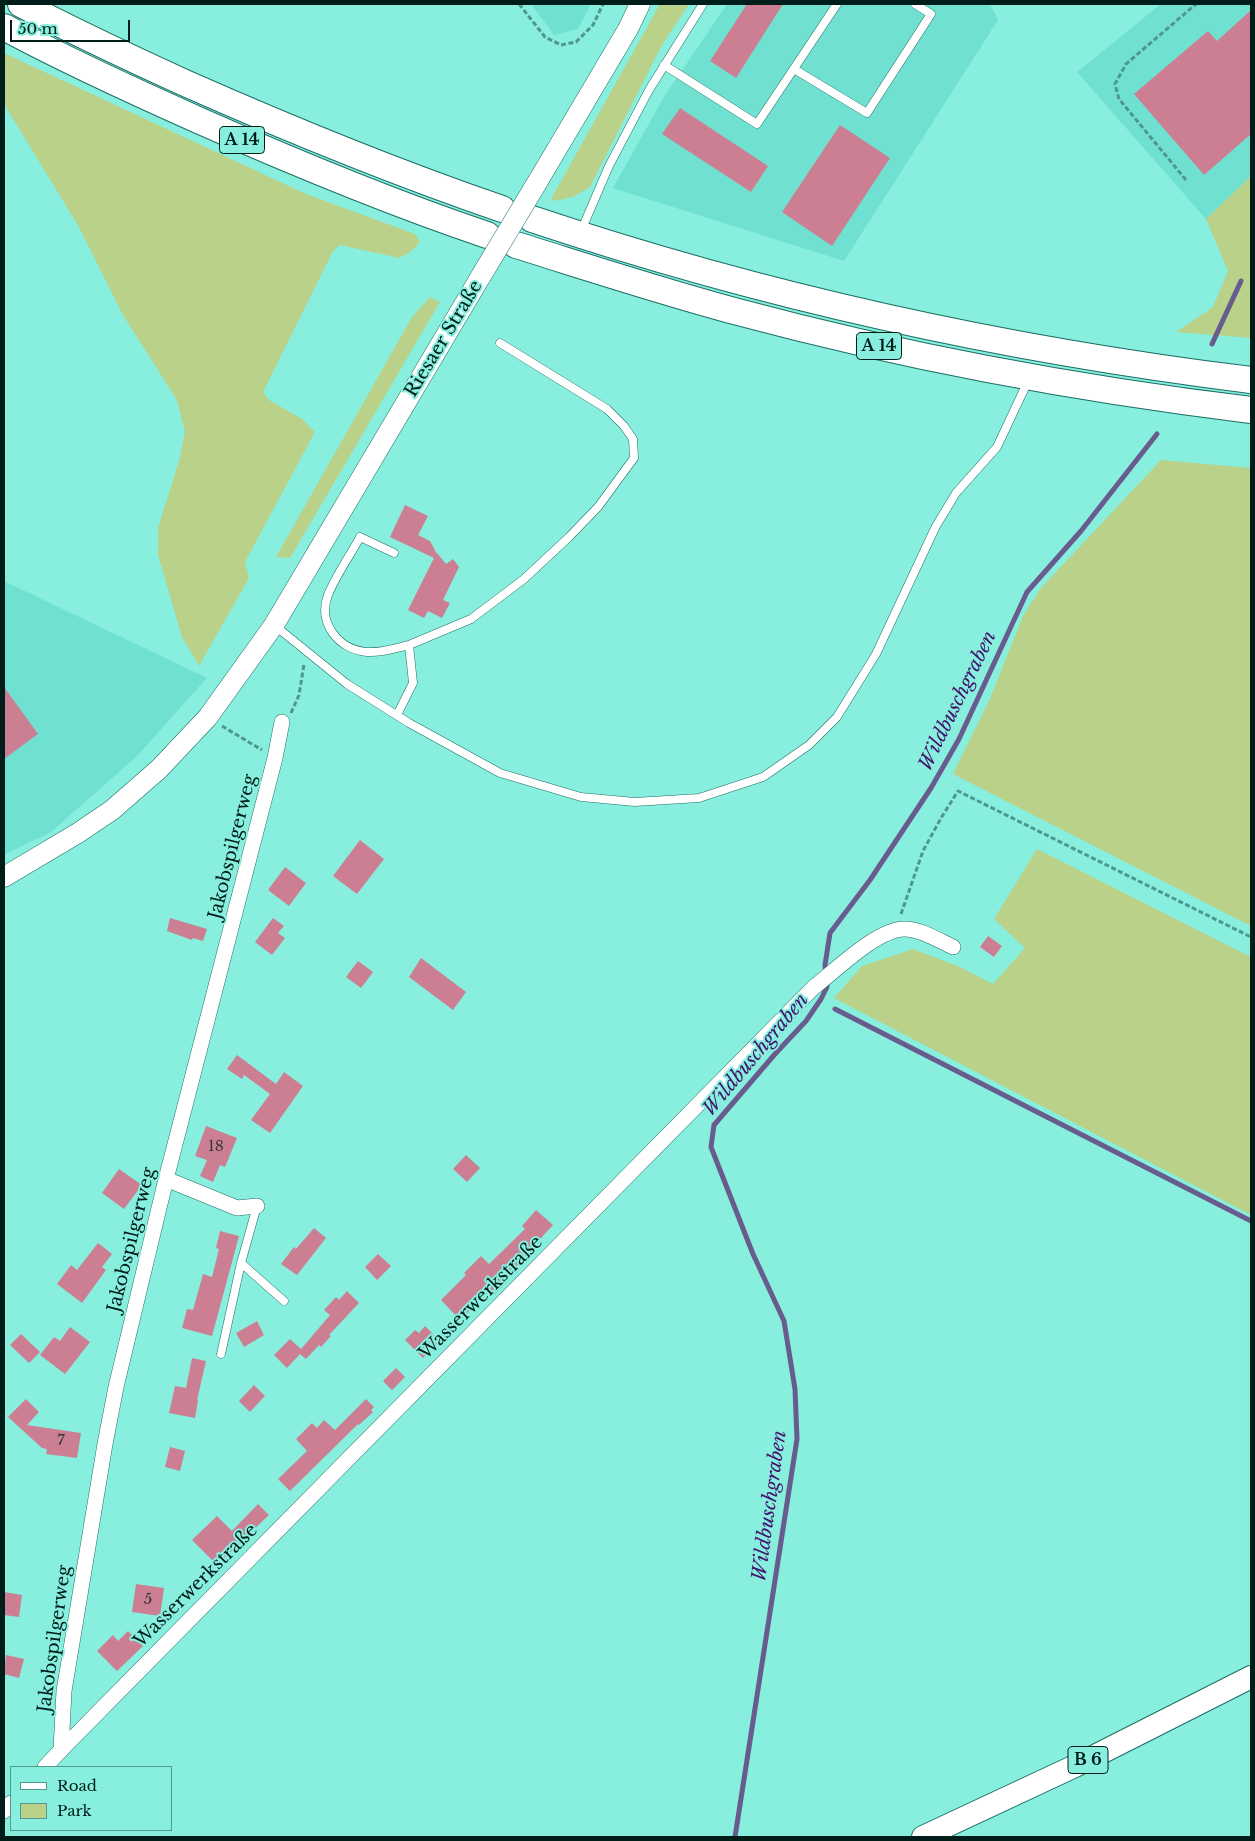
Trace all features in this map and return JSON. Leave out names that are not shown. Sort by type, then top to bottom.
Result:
[{"type":"highway","name":"A 14","points":[[21,4],[145,64],[253,113],[431,185],[502,209]]},
{"type":"highway","name":"A 14","points":[[4,27],[141,94],[247,142],[417,211],[487,235]]},
{"type":"highway","name":"A 14","points":[[532,219],[651,258],[754,286],[916,324],[1106,359],[1251,380]]},
{"type":"highway","name":"A 14","points":[[516,245],[648,287],[739,312],[900,351],[1111,390],[1251,410]]},
{"type":"main road","name":"Riesaer Straße","points":[[4,877],[78,833],[112,810],[159,769],[208,717],[242,671],[274,625],[628,29],[640,4]]},
{"type":"main road","name":"B 6","points":[[923,1837],[1075,1766],[1251,1678]]},
{"type":"street","name":"Jakobspilgerweg","points":[[61,1750],[64,1691],[116,1386],[166,1180],[275,758],[282,722]]},
{"type":"street","points":[[892,930],[906,929],[920,932],[953,947]]},
{"type":"street","name":"Wasserwerkstraße","points":[[61,1750],[813,988],[874,940],[892,930]]},
{"type":"street","points":[[166,1180],[237,1208],[257,1206]]},
{"type":"street","points":[[46,1766],[61,1750]]},
{"type":"lane","points":[[579,235],[609,166],[664,65],[703,4]]},
{"type":"lane","points":[[664,65],[757,124],[837,4]]},
{"type":"lane","points":[[794,69],[866,113],[931,14],[915,4]]},
{"type":"lane","points":[[394,553],[360,537],[328,595],[327,622],[332,632],[341,642],[358,650],[378,652],[409,645],[471,619],[524,579],[569,538],[598,507],[634,458],[633,439],[624,426],[607,409],[500,343]]},
{"type":"lane","points":[[274,625],[347,684],[397,715],[500,773],[581,797],[635,802],[699,798],[763,777],[809,745],[837,717],[876,654],[936,526],[956,493],[997,448],[1030,376]]},
{"type":"lane","points":[[397,715],[413,682],[409,645]]},
{"type":"lane","points":[[221,1354],[241,1262],[257,1206]]},
{"type":"lane","points":[[241,1262],[284,1301]]},
{"type":"path","points":[[519,4],[545,37],[561,45],[576,42],[592,25],[603,4]]},
{"type":"path","points":[[1186,180],[1119,99],[1115,84],[1126,64],[1196,4]]},
{"type":"path","points":[[282,722],[293,711],[299,695],[308,653]]},
{"type":"path","points":[[208,717],[275,758]]},
{"type":"path","points":[[892,930],[903,910],[924,851],[940,818],[958,792],[977,799],[1251,937]]},
{"type":"shaded area","points":[[531,4],[591,4],[578,29],[554,35]]},
{"type":"shaded area","points":[[727,4],[990,4],[998,20],[844,261],[613,188],[664,97]]},
{"type":"shaded area","points":[[1161,4],[1251,4],[1251,176],[1206,219],[1077,72]]},
{"type":"shaded area","points":[[4,581],[207,678],[137,756],[51,832],[4,855]]},
{"type":"green space","points":[[660,4],[689,4],[662,45],[590,187],[573,197],[554,201],[551,199]]},
{"type":"green space","points":[[4,53],[306,194],[415,234],[420,242],[409,253],[399,258],[340,245],[333,251],[263,392],[269,400],[302,419],[315,432],[245,562],[249,578],[199,666],[182,637],[158,555],[158,528],[179,461],[185,432],[177,400],[123,315],[79,227],[4,104]]},
{"type":"green space","points":[[1251,176],[1251,338],[1176,332],[1213,307],[1228,271],[1206,219]]},
{"type":"green space","points":[[430,297],[440,302],[290,558],[276,557],[412,317]]},
{"type":"green space","points":[[1161,460],[1251,468],[1251,926],[953,774],[989,701],[1023,616],[1040,589]]},
{"type":"green space","points":[[1037,849],[1251,957],[1251,1215],[834,998],[862,966],[913,949],[960,967],[993,984],[1025,948],[994,919]]},
{"type":"building","points":[[747,4],[783,4],[736,78],[710,61]]},
{"type":"building","points":[[1251,10],[1251,134],[1204,175],[1134,94],[1208,31],[1217,41]]},
{"type":"building","points":[[680,108],[768,166],[751,192],[662,134]]},
{"type":"building","points":[[840,125],[890,158],[832,246],[782,212]]},
{"type":"building","points":[[405,505],[428,516],[418,535],[430,541],[437,554],[446,564],[453,559],[459,567],[443,600],[450,603],[442,618],[428,611],[424,618],[408,610],[434,558],[390,537]]},
{"type":"building","points":[[4,687],[38,734],[4,759]]},
{"type":"building","points":[[360,840],[384,859],[357,894],[333,876]]},
{"type":"building","points":[[285,867],[306,883],[289,906],[268,890]]},
{"type":"building","points":[[170,918],[207,929],[203,941],[193,938],[192,940],[167,931]]},
{"type":"building","points":[[273,918],[284,926],[278,933],[285,938],[272,955],[255,942]]},
{"type":"building","points":[[988,936],[1002,946],[994,957],[980,947]]},
{"type":"building","points":[[421,958],[466,992],[453,1010],[409,977]]},
{"type":"building","points":[[358,961],[373,972],[361,988],[346,977]]},
{"type":"building","points":[[237,1055],[276,1084],[284,1072],[303,1086],[270,1133],[251,1120],[270,1094],[244,1075],[242,1079],[227,1069]]},
{"type":"building","points":[[206,1126],[237,1138],[225,1167],[220,1165],[213,1182],[200,1176],[207,1160],[195,1156]]},
{"type":"building","points":[[466,1155],[480,1168],[467,1182],[453,1169]]},
{"type":"building","points":[[119,1169],[142,1185],[124,1209],[102,1193]]},
{"type":"building","points":[[536,1210],[553,1225],[529,1251],[532,1254],[505,1280],[507,1282],[494,1295],[490,1291],[460,1320],[441,1300],[466,1275],[464,1273],[481,1256],[489,1264],[525,1229],[522,1226]]},
{"type":"building","points":[[314,1228],[326,1238],[297,1275],[281,1264],[294,1247],[296,1249]]},
{"type":"building","points":[[220,1231],[239,1236],[212,1336],[182,1328],[187,1309],[193,1310],[203,1274],[212,1277],[219,1249],[216,1248]]},
{"type":"building","points":[[98,1243],[112,1254],[102,1267],[106,1270],[82,1303],[57,1284],[71,1265],[77,1270]]},
{"type":"building","points":[[378,1254],[391,1266],[377,1280],[365,1267]]},
{"type":"building","points":[[347,1291],[359,1303],[329,1335],[331,1336],[321,1347],[319,1345],[306,1359],[300,1354],[287,1368],[274,1355],[290,1339],[301,1349],[330,1315],[324,1310],[336,1297],[339,1300]]},
{"type":"building","points":[[257,1321],[264,1335],[244,1347],[236,1333]]},
{"type":"building","points":[[425,1326],[440,1341],[423,1358],[405,1340],[415,1330],[419,1333]]},
{"type":"building","points":[[70,1327],[90,1342],[65,1374],[40,1355],[54,1337],[60,1341]]},
{"type":"building","points":[[21,1334],[40,1352],[29,1363],[10,1345]]},
{"type":"building","points":[[192,1358],[206,1361],[195,1418],[169,1413],[175,1386],[186,1388]]},
{"type":"building","points":[[396,1368],[405,1377],[392,1390],[383,1381]]},
{"type":"building","points":[[254,1385],[265,1396],[250,1412],[239,1401]]},
{"type":"building","points":[[26,1399],[39,1412],[27,1425],[81,1433],[77,1458],[46,1454],[47,1449],[42,1448],[8,1417]]},
{"type":"building","points":[[366,1399],[374,1407],[371,1410],[373,1412],[358,1424],[290,1491],[278,1479],[307,1451],[296,1439],[312,1423],[317,1428],[324,1420],[335,1430]]},
{"type":"building","points":[[170,1447],[185,1451],[180,1471],[165,1467]]},
{"type":"building","points":[[258,1504],[269,1515],[217,1565],[192,1540],[217,1516],[232,1531]]},
{"type":"building","points":[[136,1584],[164,1588],[160,1616],[132,1612]]},
{"type":"building","points":[[4,1592],[22,1595],[19,1617],[4,1615]]},
{"type":"building","points":[[128,1631],[143,1646],[117,1671],[97,1651],[113,1635],[118,1641]]},
{"type":"building","points":[[6,1655],[24,1659],[19,1678],[4,1674]]},
{"type":"waterway","name":"Wildbuschgraben","points":[[1212,344],[1241,281]]},
{"type":"waterway","name":"Wildbuschgraben","points":[[735,1837],[797,1439],[795,1389],[784,1321],[753,1254],[711,1147],[714,1125],[806,1021],[821,999],[827,987],[825,965],[830,933],[870,880],[931,788],[959,739],[1027,592],[1081,531],[1157,434]]},
{"type":"waterway","points":[[835,1009],[1251,1221]]}]
